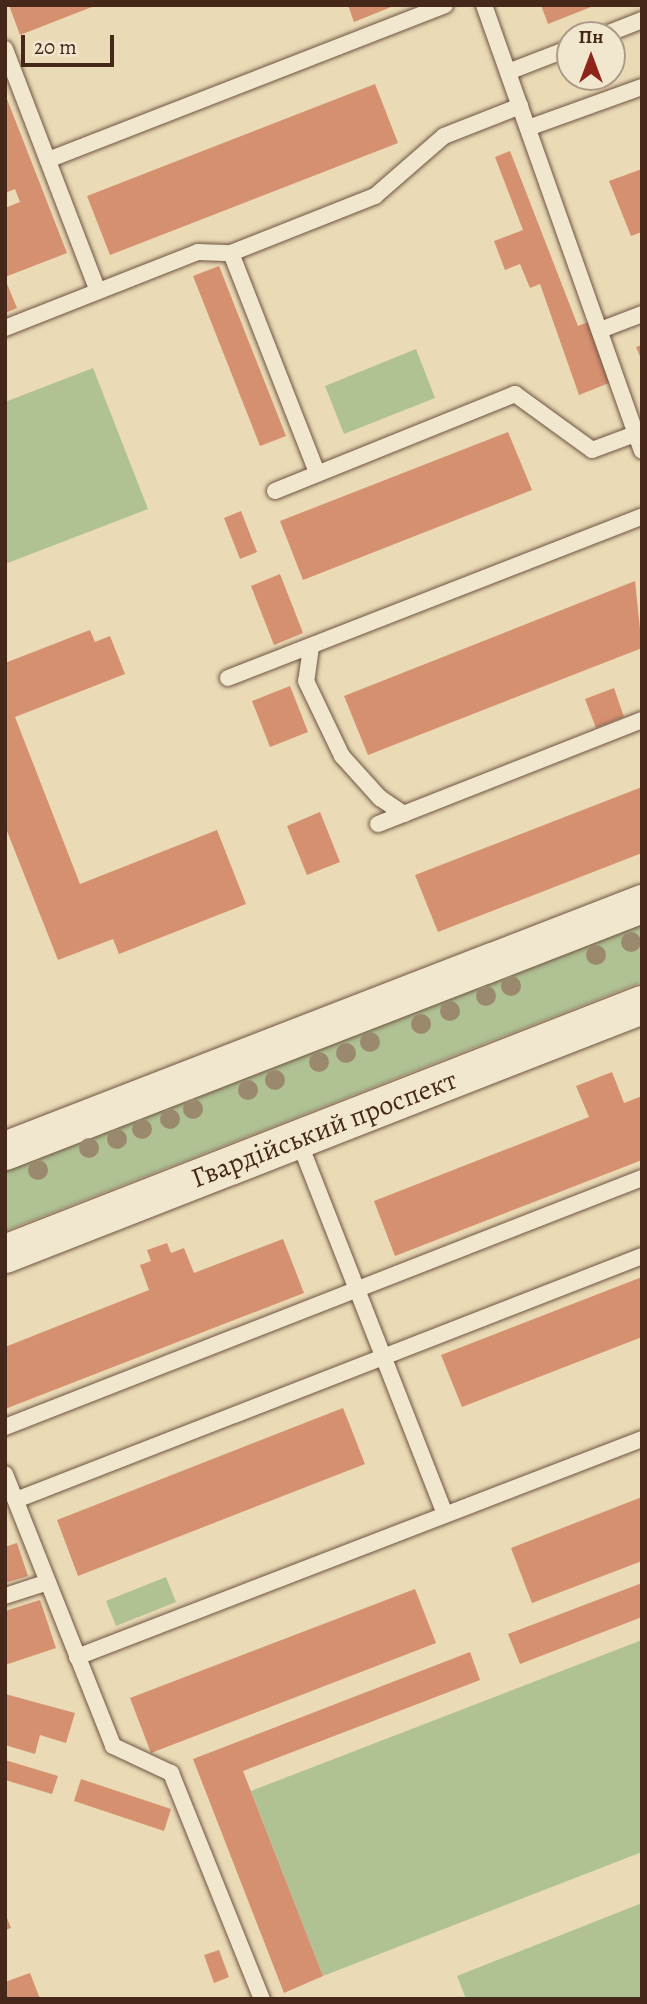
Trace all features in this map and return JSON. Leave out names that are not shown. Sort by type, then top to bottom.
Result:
[{"type":"main road","points":[[5,1151],[642,904]]},
{"type":"main road","name":"Гвардійський проспект","points":[[5,1254],[642,1005]]},
{"type":"lane","points":[[48,160],[445,5]]},
{"type":"lane","points":[[275,491],[515,394],[592,450],[640,444],[603,329],[484,5]]},
{"type":"lane","points":[[5,49],[98,291]]},
{"type":"lane","points":[[508,72],[556,53]]},
{"type":"lane","points":[[528,128],[642,87]]},
{"type":"lane","points":[[5,328],[198,252],[231,253],[375,196],[444,136],[520,106]]},
{"type":"lane","points":[[231,253],[317,473]]},
{"type":"lane","points":[[603,329],[642,314]]},
{"type":"lane","points":[[228,678],[642,517]]},
{"type":"lane","points":[[312,647],[306,681],[342,756],[380,798],[404,814]]},
{"type":"lane","points":[[378,824],[642,720]]},
{"type":"lane","points":[[298,1139],[445,1514]]},
{"type":"lane","points":[[5,1427],[642,1178]]},
{"type":"lane","points":[[16,1500],[642,1256]]},
{"type":"lane","points":[[77,1657],[642,1439]]},
{"type":"lane","points":[[5,1474],[113,1746],[171,1773],[262,1999]]},
{"type":"lane","points":[[5,1597],[48,1582]]},
{"type":"green space","points":[[416,349],[435,398],[344,434],[325,386]]},
{"type":"green space","points":[[93,368],[148,509],[5,564],[5,402]]},
{"type":"green space","points":[[642,923],[642,982],[5,1231],[5,1171]]},
{"type":"green space","points":[[166,1577],[176,1602],[116,1626],[106,1601]]},
{"type":"green space","points":[[642,1640],[642,1852],[323,1976],[251,1791]]},
{"type":"green space","points":[[642,1903],[642,1999],[466,1999],[457,1976]]},
{"type":"building","points":[[9,5],[97,5],[20,35]]},
{"type":"building","points":[[348,5],[396,5],[354,22]]},
{"type":"building","points":[[541,5],[596,5],[548,24]]},
{"type":"building","points":[[375,84],[398,143],[110,255],[87,196]]},
{"type":"building","points":[[5,94],[67,253],[5,277],[5,208],[20,202],[15,189],[5,193]]},
{"type":"building","points":[[510,151],[578,326],[591,321],[614,381],[579,395],[540,284],[530,288],[520,264],[505,270],[494,241],[523,230],[495,157]]},
{"type":"building","points":[[642,169],[642,232],[631,236],[609,181]]},
{"type":"building","points":[[219,266],[286,436],[260,446],[193,276]]},
{"type":"building","points":[[5,279],[17,308],[5,313]]},
{"type":"building","points":[[642,345],[642,361],[636,347]]},
{"type":"building","points":[[508,432],[532,490],[303,580],[280,521]]},
{"type":"building","points":[[241,511],[257,552],[240,559],[224,518]]},
{"type":"building","points":[[280,574],[303,633],[274,645],[251,586]]},
{"type":"building","points":[[635,581],[642,648],[368,755],[344,696]]},
{"type":"building","points":[[90,630],[95,642],[110,636],[125,674],[15,717],[80,884],[217,830],[246,904],[119,954],[113,939],[58,960],[5,826],[5,663]]},
{"type":"building","points":[[290,686],[308,732],[270,747],[252,701]]},
{"type":"building","points":[[614,688],[624,717],[596,728],[585,699]]},
{"type":"building","points":[[642,787],[642,853],[438,932],[415,875]]},
{"type":"building","points":[[320,812],[340,862],[307,875],[287,826]]},
{"type":"building","points":[[612,1072],[624,1103],[642,1096],[642,1160],[395,1256],[374,1201],[589,1117],[576,1086]]},
{"type":"building","points":[[283,1239],[304,1293],[5,1409],[5,1347],[149,1290],[140,1265],[151,1261],[147,1250],[167,1243],[171,1253],[184,1248],[194,1273]]},
{"type":"building","points":[[642,1277],[642,1337],[462,1407],[441,1355]]},
{"type":"building","points":[[343,1408],[365,1464],[78,1576],[57,1520]]},
{"type":"building","points":[[642,1497],[642,1561],[532,1603],[511,1548]]},
{"type":"building","points":[[17,1543],[28,1576],[5,1583],[5,1547]]},
{"type":"building","points":[[642,1583],[642,1617],[520,1664],[508,1634]]},
{"type":"building","points":[[415,1589],[436,1643],[151,1753],[130,1698]]},
{"type":"building","points":[[40,1600],[56,1648],[5,1665],[5,1611]]},
{"type":"building","points":[[470,1652],[480,1680],[243,1771],[323,1976],[284,1993],[193,1759]]},
{"type":"building","points":[[5,1694],[75,1713],[66,1743],[40,1735],[35,1754],[5,1745]]},
{"type":"building","points":[[5,1760],[58,1776],[52,1794],[5,1780]]},
{"type":"building","points":[[81,1779],[171,1809],[164,1831],[74,1801]]},
{"type":"building","points":[[5,1913],[11,1928],[5,1930]]},
{"type":"building","points":[[219,1950],[229,1977],[214,1983],[204,1955]]},
{"type":"building","points":[[30,1973],[40,1999],[5,1999],[5,1982]]}]
